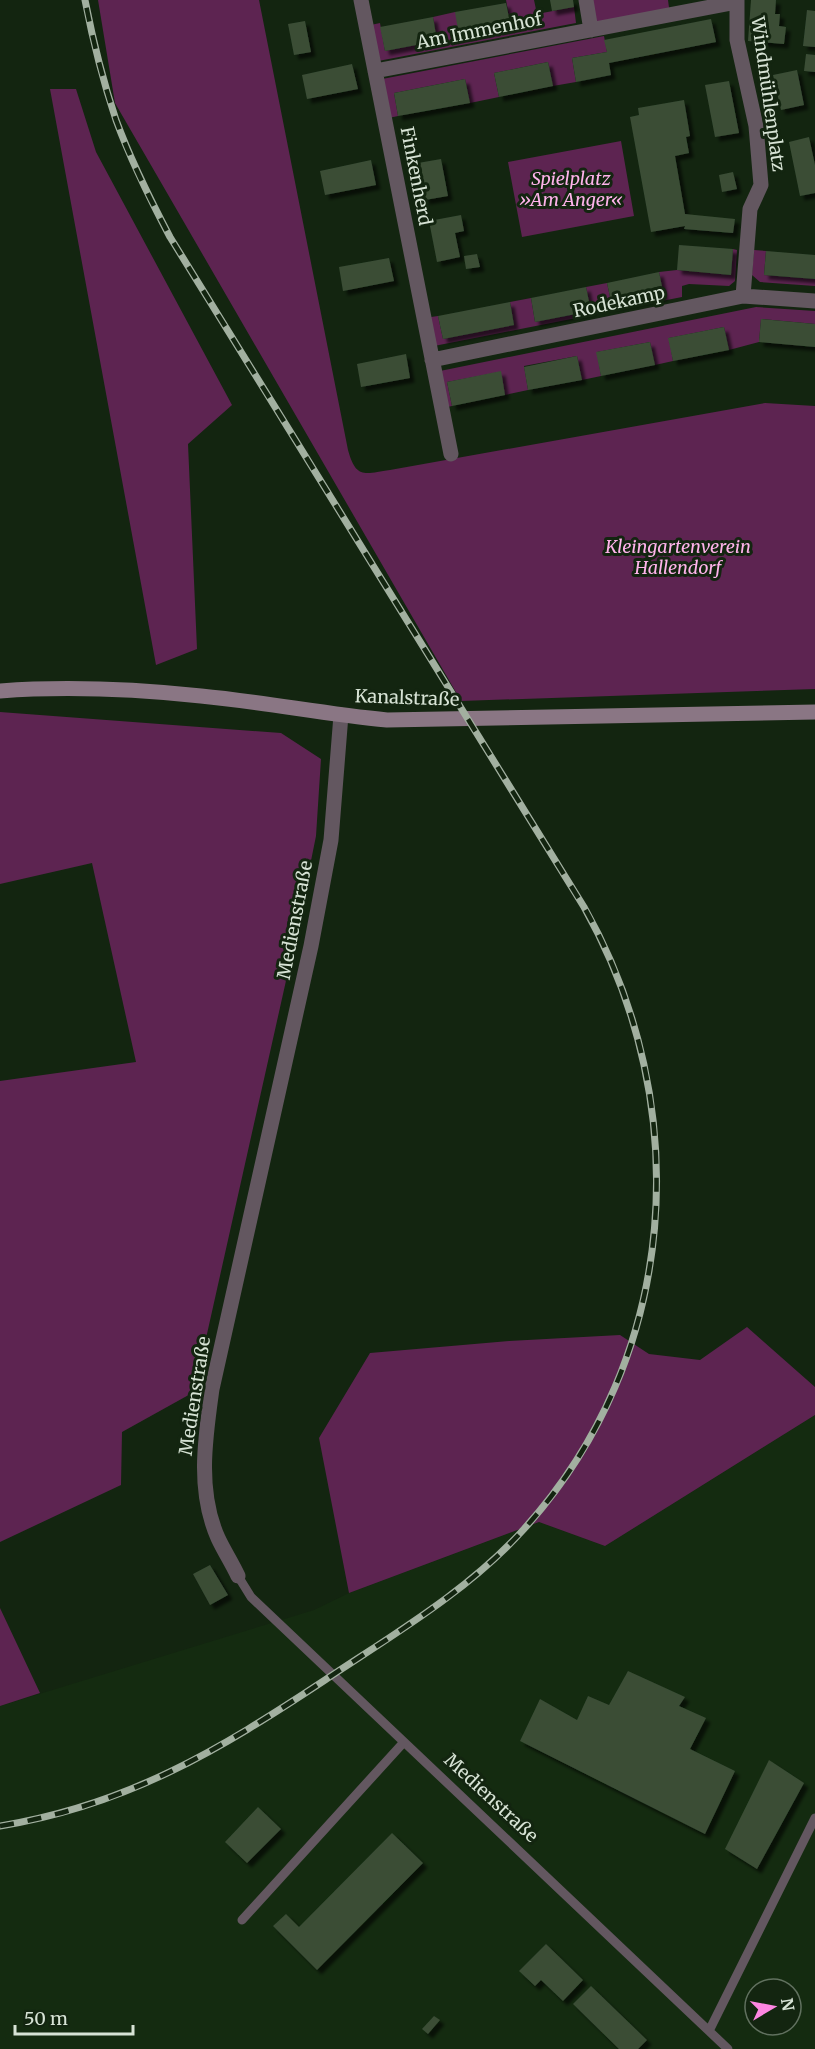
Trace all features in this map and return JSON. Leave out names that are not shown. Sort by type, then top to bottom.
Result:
[{"type":"street","name":"Finkenherd","points":[[361,0],[452,454]]},
{"type":"street","points":[[586,0],[591,30]]},
{"type":"street","name":"Am Immenhof","points":[[375,71],[737,1]]},
{"type":"street","name":"Windmühlenplatz","points":[[737,1],[737,40],[756,126],[761,185],[750,209],[743,296]]},
{"type":"street","name":"Rodekamp","points":[[432,360],[743,296],[815,301]]},
{"type":"street","name":"Kanalstraße","points":[[0,691],[85,689],[139,691],[203,696],[387,720],[419,721],[815,712]]},
{"type":"street","name":"Medienstraße","points":[[238,1576],[218,1536],[208,1505],[204,1468],[205,1436],[213,1389],[311,946],[332,828],[341,715]]},
{"type":"lane","name":"Medienstraße","points":[[238,1576],[251,1597],[728,2049]]},
{"type":"lane","points":[[242,1920],[404,1743]]},
{"type":"lane","points":[[709,2031],[815,1818]]},
{"type":"shaded area","points":[[815,1415],[815,2049],[0,2049],[0,1706],[314,1610],[349,1593],[539,1522],[605,1546]]},
{"type":"green space","name":"Kleingartenverein Hallendorf","points":[[98,0],[259,0],[348,450],[358,470],[367,473],[381,471],[765,403],[815,406],[815,689],[461,701],[115,103]]},
{"type":"green space","points":[[506,0],[534,0],[537,14],[574,7],[576,23],[373,62],[366,26],[380,23],[385,51],[437,41],[433,17],[455,12],[511,26]]},
{"type":"green space","points":[[586,0],[668,0],[670,15],[591,30]]},
{"type":"green space","points":[[604,36],[607,52],[572,58],[576,82],[553,86],[548,62],[494,73],[499,97],[470,103],[465,79],[394,93],[398,116],[384,119],[377,80]]},
{"type":"green space","points":[[50,89],[76,89],[96,152],[232,405],[188,444],[197,649],[156,665]]},
{"type":"green space","name":"Spielplatz »Am Anger«","points":[[621,141],[634,216],[522,237],[508,162]]},
{"type":"green space","points":[[733,249],[737,250],[735,281],[729,286],[689,284],[682,286],[682,297],[429,347],[424,318],[438,316],[443,339],[514,325],[510,302],[531,298],[535,322],[591,311],[586,287],[607,283],[612,306],[664,296],[659,272],[677,270],[731,275]]},
{"type":"green space","points":[[754,250],[766,251],[764,275],[815,279],[815,286],[760,282],[752,275]]},
{"type":"green space","points":[[756,307],[815,311],[815,324],[761,319],[759,342],[729,350],[724,327],[669,338],[673,361],[655,365],[650,342],[597,352],[601,376],[582,380],[577,356],[524,366],[528,390],[505,395],[500,372],[447,382],[452,406],[442,408],[435,372]]},
{"type":"green space","points":[[0,712],[281,733],[321,759],[316,836],[294,945],[194,1392],[122,1432],[121,1485],[0,1542],[0,1081],[136,1062],[92,863],[0,884]]},
{"type":"green space","points":[[747,1327],[815,1387],[815,1415],[605,1546],[539,1522],[349,1593],[319,1438],[370,1353],[509,1341],[620,1335],[649,1354],[700,1360]]},
{"type":"green space","points":[[0,1608],[40,1693],[0,1706]]},
{"type":"building","points":[[550,0],[573,0],[574,7],[552,11]]},
{"type":"building","points":[[751,0],[776,0],[775,14],[780,14],[779,26],[786,27],[784,44],[748,41]]},
{"type":"building","points":[[506,3],[511,27],[459,36],[455,12]]},
{"type":"building","points":[[807,10],[815,11],[815,47],[803,46]]},
{"type":"building","points":[[433,17],[437,41],[385,51],[380,27]]},
{"type":"building","points":[[711,19],[716,42],[609,63],[611,75],[576,82],[572,58],[607,52],[604,40]]},
{"type":"building","points":[[305,21],[311,52],[294,55],[288,24]]},
{"type":"building","points":[[806,54],[815,55],[815,72],[804,71]]},
{"type":"building","points":[[548,62],[553,86],[499,97],[494,73]]},
{"type":"building","points":[[352,64],[358,89],[307,99],[302,75]]},
{"type":"building","points":[[797,70],[804,105],[781,110],[773,75]]},
{"type":"building","points":[[465,79],[470,103],[398,116],[394,93]]},
{"type":"building","points":[[729,81],[739,133],[715,137],[705,85]]},
{"type":"building","points":[[684,100],[690,136],[686,137],[689,153],[675,156],[685,214],[735,219],[733,233],[684,229],[685,226],[651,232],[630,117],[639,115],[638,108]]},
{"type":"building","points":[[809,137],[815,165],[815,193],[800,196],[789,142]]},
{"type":"building","points":[[441,159],[448,196],[425,200],[418,163]]},
{"type":"building","points":[[371,160],[376,185],[325,195],[320,171]]},
{"type":"building","points":[[733,172],[737,189],[722,192],[719,175]]},
{"type":"building","points":[[461,215],[464,231],[455,233],[460,257],[437,262],[429,221]]},
{"type":"building","points":[[679,245],[733,249],[731,275],[677,270]]},
{"type":"building","points":[[766,251],[815,255],[815,279],[764,275]]},
{"type":"building","points":[[477,254],[480,267],[466,269],[464,256]]},
{"type":"building","points":[[389,258],[394,281],[343,291],[339,267]]},
{"type":"building","points":[[659,272],[664,296],[612,306],[607,283]]},
{"type":"building","points":[[586,287],[591,311],[535,322],[531,298]]},
{"type":"building","points":[[510,302],[514,325],[443,339],[438,316]]},
{"type":"building","points":[[761,319],[815,324],[815,347],[759,342]]},
{"type":"building","points":[[724,327],[729,350],[673,361],[668,338]]},
{"type":"building","points":[[650,342],[655,365],[601,376],[596,352]]},
{"type":"building","points":[[406,354],[410,378],[361,387],[357,364]]},
{"type":"building","points":[[577,356],[582,380],[528,390],[524,367]]},
{"type":"building","points":[[501,371],[505,395],[452,406],[447,382]]},
{"type":"building","points":[[210,1565],[228,1595],[210,1605],[193,1574]]},
{"type":"building","points":[[628,1671],[685,1697],[679,1706],[706,1718],[690,1749],[735,1771],[705,1834],[520,1741],[540,1699],[577,1720],[588,1696],[609,1705]]},
{"type":"building","points":[[769,1760],[804,1783],[757,1869],[725,1849]]},
{"type":"building","points":[[258,1807],[281,1829],[247,1863],[225,1842]]},
{"type":"building","points":[[392,1833],[423,1863],[317,1970],[273,1926],[286,1914],[299,1927]]},
{"type":"building","points":[[546,1944],[583,1980],[563,2001],[541,1980],[535,1986],[519,1971]]},
{"type":"building","points":[[591,1986],[647,2040],[638,2049],[619,2049],[573,2004]]},
{"type":"building","points":[[434,2016],[440,2020],[428,2034],[422,2029]]},
{"type":"railway","points":[[0,1826],[46,1817],[90,1804],[131,1789],[209,1751],[286,1706],[404,1628],[455,1592],[502,1551],[524,1529],[576,1461],[615,1387],[641,1309],[654,1228],[655,1146],[644,1064],[620,984],[584,907],[170,237],[141,180],[116,120],[91,31],[85,0]]}]
